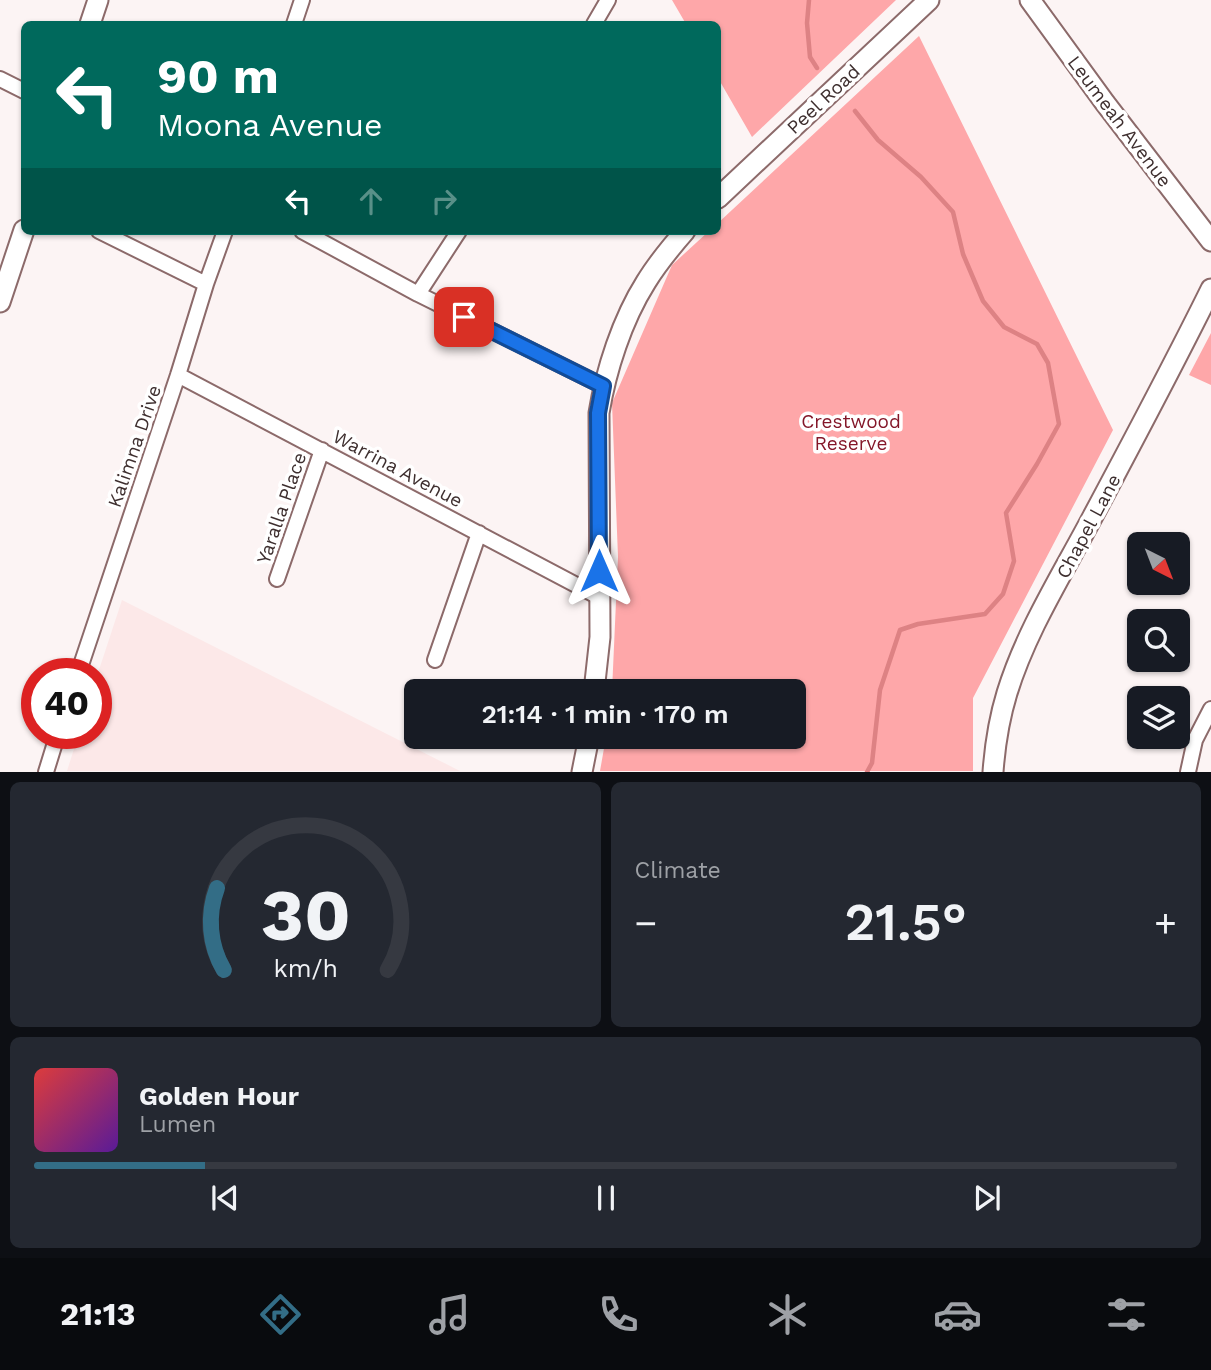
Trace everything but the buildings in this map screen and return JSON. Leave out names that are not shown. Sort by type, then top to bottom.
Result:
[{"type":"street","points":[[91,21],[98,0]]},
{"type":"street","points":[[295,21],[302,0]]},
{"type":"street","points":[[596,21],[608,0]]},
{"type":"street","name":"Peel Road","points":[[721,195],[929,0]]},
{"type":"street","name":"Leumeah Avenue","points":[[1030,0],[1211,241]]},
{"type":"street","points":[[0,79],[21,90]]},
{"type":"street","points":[[2,291],[22,235]]},
{"type":"street","points":[[107,235],[206,284]]},
{"type":"street","name":"Kalimna Drive","points":[[83,658],[224,235]]},
{"type":"street","points":[[309,235],[418,294],[603,386]]},
{"type":"street","points":[[418,294],[456,235]]},
{"type":"street","points":[[595,679],[600,637],[598,413],[603,386],[629,316],[646,283],[682,235]]},
{"type":"street","name":"Chapel Lane","points":[[993,772],[1002,713],[1028,640],[1211,289]]},
{"type":"street","name":"Warrina Avenue","points":[[178,375],[599,597]]},
{"type":"street","name":"Yaralla Place","points":[[277,579],[322,450]]},
{"type":"street","points":[[435,660],[480,533]]},
{"type":"street","points":[[1188,772],[1195,740],[1211,709]]},
{"type":"street","points":[[46,772],[53,749]]},
{"type":"street","points":[[582,772],[587,749]]},
{"type":"shaded area","points":[[122,600],[404,743],[404,749],[417,749],[460,771],[67,771],[74,749],[112,749],[112,658],[103,658]]},
{"type":"green space","points":[[672,0],[896,0],[752,137],[721,83],[721,21],[684,21]]},
{"type":"green space","name":"Crestwood Reserve","points":[[919,36],[1113,430],[973,698],[973,771],[600,771],[604,749],[806,749],[806,679],[613,679],[618,557],[612,403],[672,265],[705,235],[721,235],[721,220]]},
{"type":"green space","points":[[1211,333],[1211,385],[1189,375]]},
{"type":"waterway","points":[[809,0],[807,23],[810,57],[817,68]]},
{"type":"waterway","points":[[855,111],[878,140],[921,177],[953,212],[963,254],[983,301],[1004,327],[1037,344],[1048,363],[1059,424],[1006,513],[1014,561],[1003,594],[985,614],[918,624],[900,630],[880,690],[872,763],[867,772]]},
{"type":"route","points":[[464,317],[603,386],[598,413],[599,571]]}]
